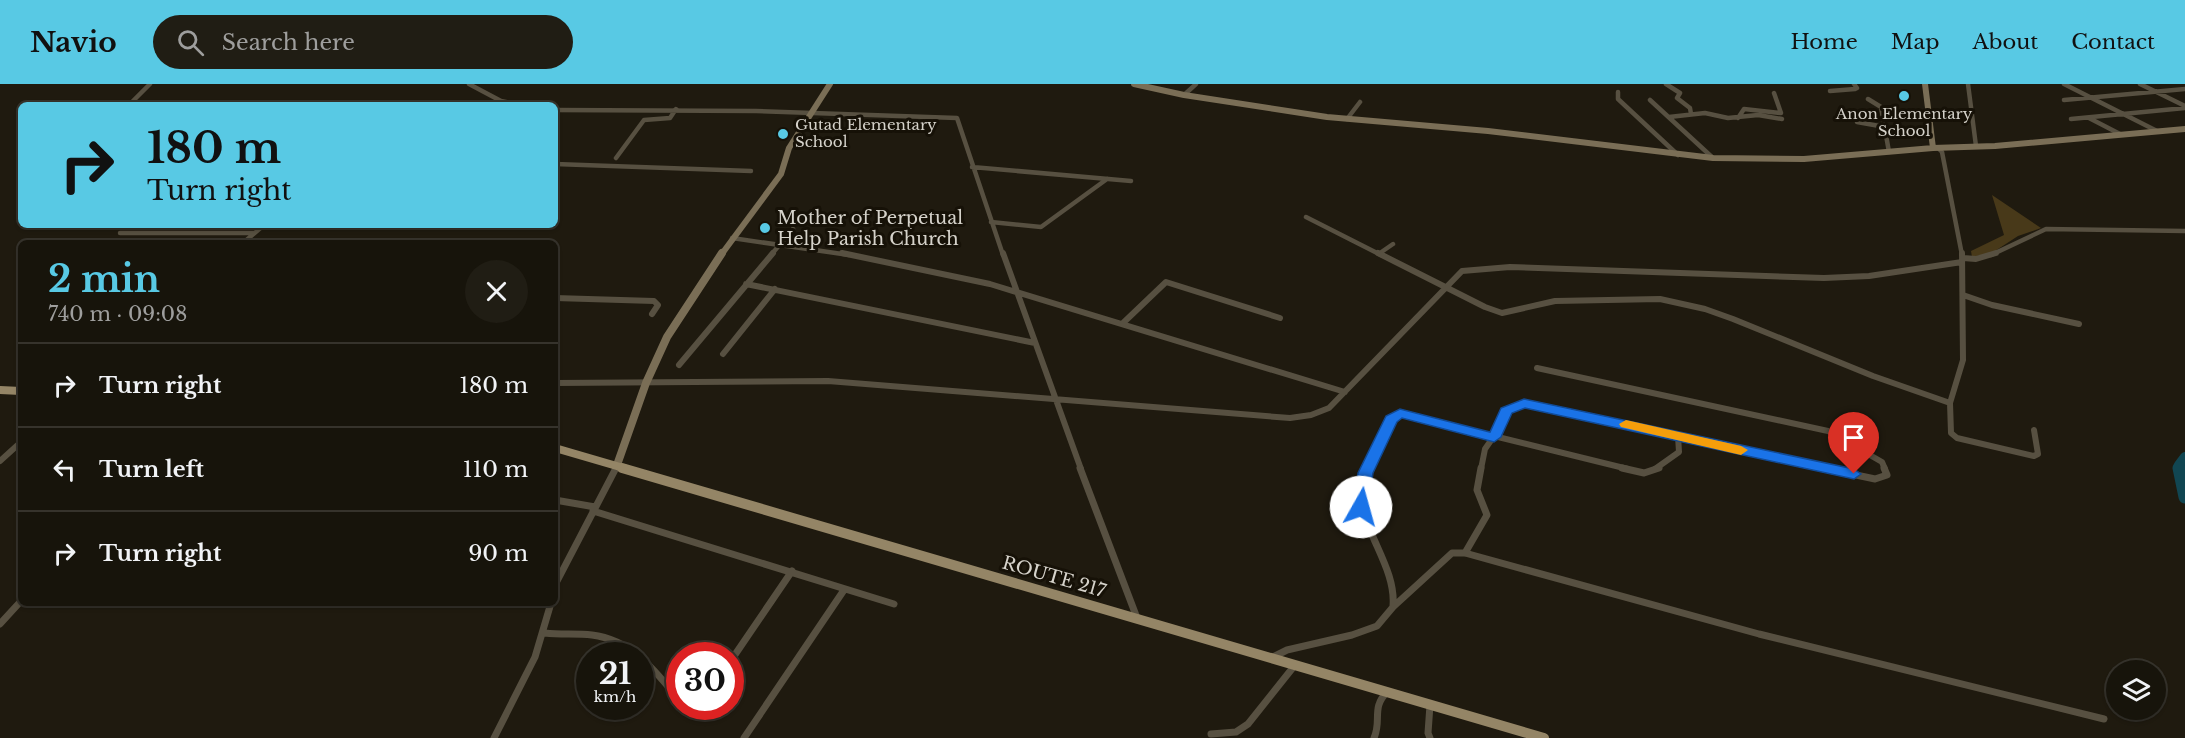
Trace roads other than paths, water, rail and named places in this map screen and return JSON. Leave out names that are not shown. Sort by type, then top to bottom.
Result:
[{"type":"main road","points":[[0,390],[18,391]]},
{"type":"main road","name":"ROUTE 217","points":[[558,449],[1544,738]]},
{"type":"street","points":[[132,102],[150,84]]},
{"type":"street","points":[[469,84],[506,102]]},
{"type":"street","points":[[558,579],[617,465],[646,383],[667,337],[732,238],[781,174],[789,148],[830,84]]},
{"type":"street","points":[[1134,84],[1184,95],[1347,119],[1488,131],[1679,156],[1713,158],[1781,160],[2185,129]]},
{"type":"street","points":[[1184,95],[1196,84]]},
{"type":"street","points":[[1666,84],[1680,93],[1677,98],[1690,108],[1691,114]]},
{"type":"street","points":[[1830,91],[1855,89],[1857,88],[1854,84]]},
{"type":"street","points":[[1925,84],[1936,148],[1942,152],[1961,262],[1963,295],[1960,333],[1963,360],[1950,403],[1951,433],[1957,438],[2034,456],[2038,454],[2034,430]]},
{"type":"street","points":[[1968,84],[1976,146]]},
{"type":"street","points":[[2064,84],[2157,131]]},
{"type":"street","points":[[2140,84],[2185,107]]},
{"type":"street","points":[[2064,100],[2185,89]]},
{"type":"street","points":[[1618,92],[1618,99],[1679,156]]},
{"type":"street","points":[[1738,118],[1744,109],[1781,113],[1774,93]]},
{"type":"street","points":[[1868,99],[1881,107],[1888,152]]},
{"type":"street","points":[[1650,100],[1713,158]]},
{"type":"street","points":[[1347,119],[1360,102]]},
{"type":"street","points":[[2071,119],[2185,107]]},
{"type":"street","points":[[616,158],[644,120],[670,118],[676,109]]},
{"type":"street","points":[[558,110],[813,111],[957,118],[991,222],[1055,400],[1137,618]]},
{"type":"street","points":[[1669,117],[1709,113],[1738,118],[1758,115],[1782,119]]},
{"type":"street","points":[[2088,117],[2120,135]]},
{"type":"street","points":[[1857,122],[1885,127]]},
{"type":"street","points":[[558,164],[751,171]]},
{"type":"street","points":[[972,167],[1131,181]]},
{"type":"street","points":[[991,222],[1041,227],[1107,178]]},
{"type":"street","points":[[1306,217],[1448,289],[1502,313],[1555,301],[1660,299],[1705,309],[1873,376],[1950,403]]},
{"type":"street","points":[[246,240],[260,228]]},
{"type":"street","points":[[679,365],[793,229]]},
{"type":"street","points":[[558,383],[828,381],[1290,418],[1311,415],[1329,408],[1352,382],[1448,289],[1451,281],[1462,272],[1489,268],[1793,275],[1824,278],[1918,270],[1976,259],[1995,254],[2021,239],[2046,229],[2185,231]]},
{"type":"street","points":[[120,233],[254,233]]},
{"type":"street","points":[[732,238],[830,251],[1017,291],[1345,392]]},
{"type":"street","points":[[1380,253],[1394,244]]},
{"type":"street","points":[[1122,324],[1166,282],[1280,318]]},
{"type":"street","points":[[746,284],[1035,343]]},
{"type":"street","points":[[723,354],[775,289]]},
{"type":"street","points":[[1963,295],[1992,305],[2079,324]]},
{"type":"street","points":[[558,298],[654,301],[658,305],[652,314]]},
{"type":"street","points":[[1465,553],[1487,515],[1478,490],[1485,449],[1501,426],[1506,411],[1524,403],[1875,478],[1887,475],[1882,462],[1828,430],[1537,368]]},
{"type":"street","points":[[1393,607],[1394,594],[1390,575],[1361,507],[1365,473],[1391,419],[1400,413],[1644,473],[1661,467],[1679,452],[1678,436]]},
{"type":"street","points":[[0,461],[18,445]]},
{"type":"street","points":[[558,501],[594,509],[894,604]]},
{"type":"street","points":[[1271,658],[1287,650],[1352,636],[1377,626],[1402,598],[1452,553],[1465,553],[1759,634],[2104,719]]},
{"type":"street","points":[[744,642],[792,571]]},
{"type":"street","points":[[744,738],[844,590]]},
{"type":"street","points":[[1394,594],[1402,598]]},
{"type":"street","points":[[0,624],[18,604]]},
{"type":"street","points":[[494,738],[531,669],[545,633],[550,606]]},
{"type":"street","points":[[545,633],[592,635],[620,643],[649,662],[666,683]]},
{"type":"street","points":[[1211,734],[1236,732],[1248,724],[1295,665]]},
{"type":"street","points":[[1374,738],[1378,732],[1376,707],[1380,698],[1387,692]]},
{"type":"street","points":[[1430,705],[1428,733],[1430,738]]},
{"type":"waterway","points":[[2180,469],[2179,465],[2185,457]]},
{"type":"waterway","points":[[2179,468],[2185,497]]},
{"type":"place","name":"Anon Elementary School","points":[[1904,96]]},
{"type":"place","name":"Gutad Elementary School","points":[[783,134]]},
{"type":"place","name":"Mother of Perpetual Help Parish Church","points":[[765,228]]}]
